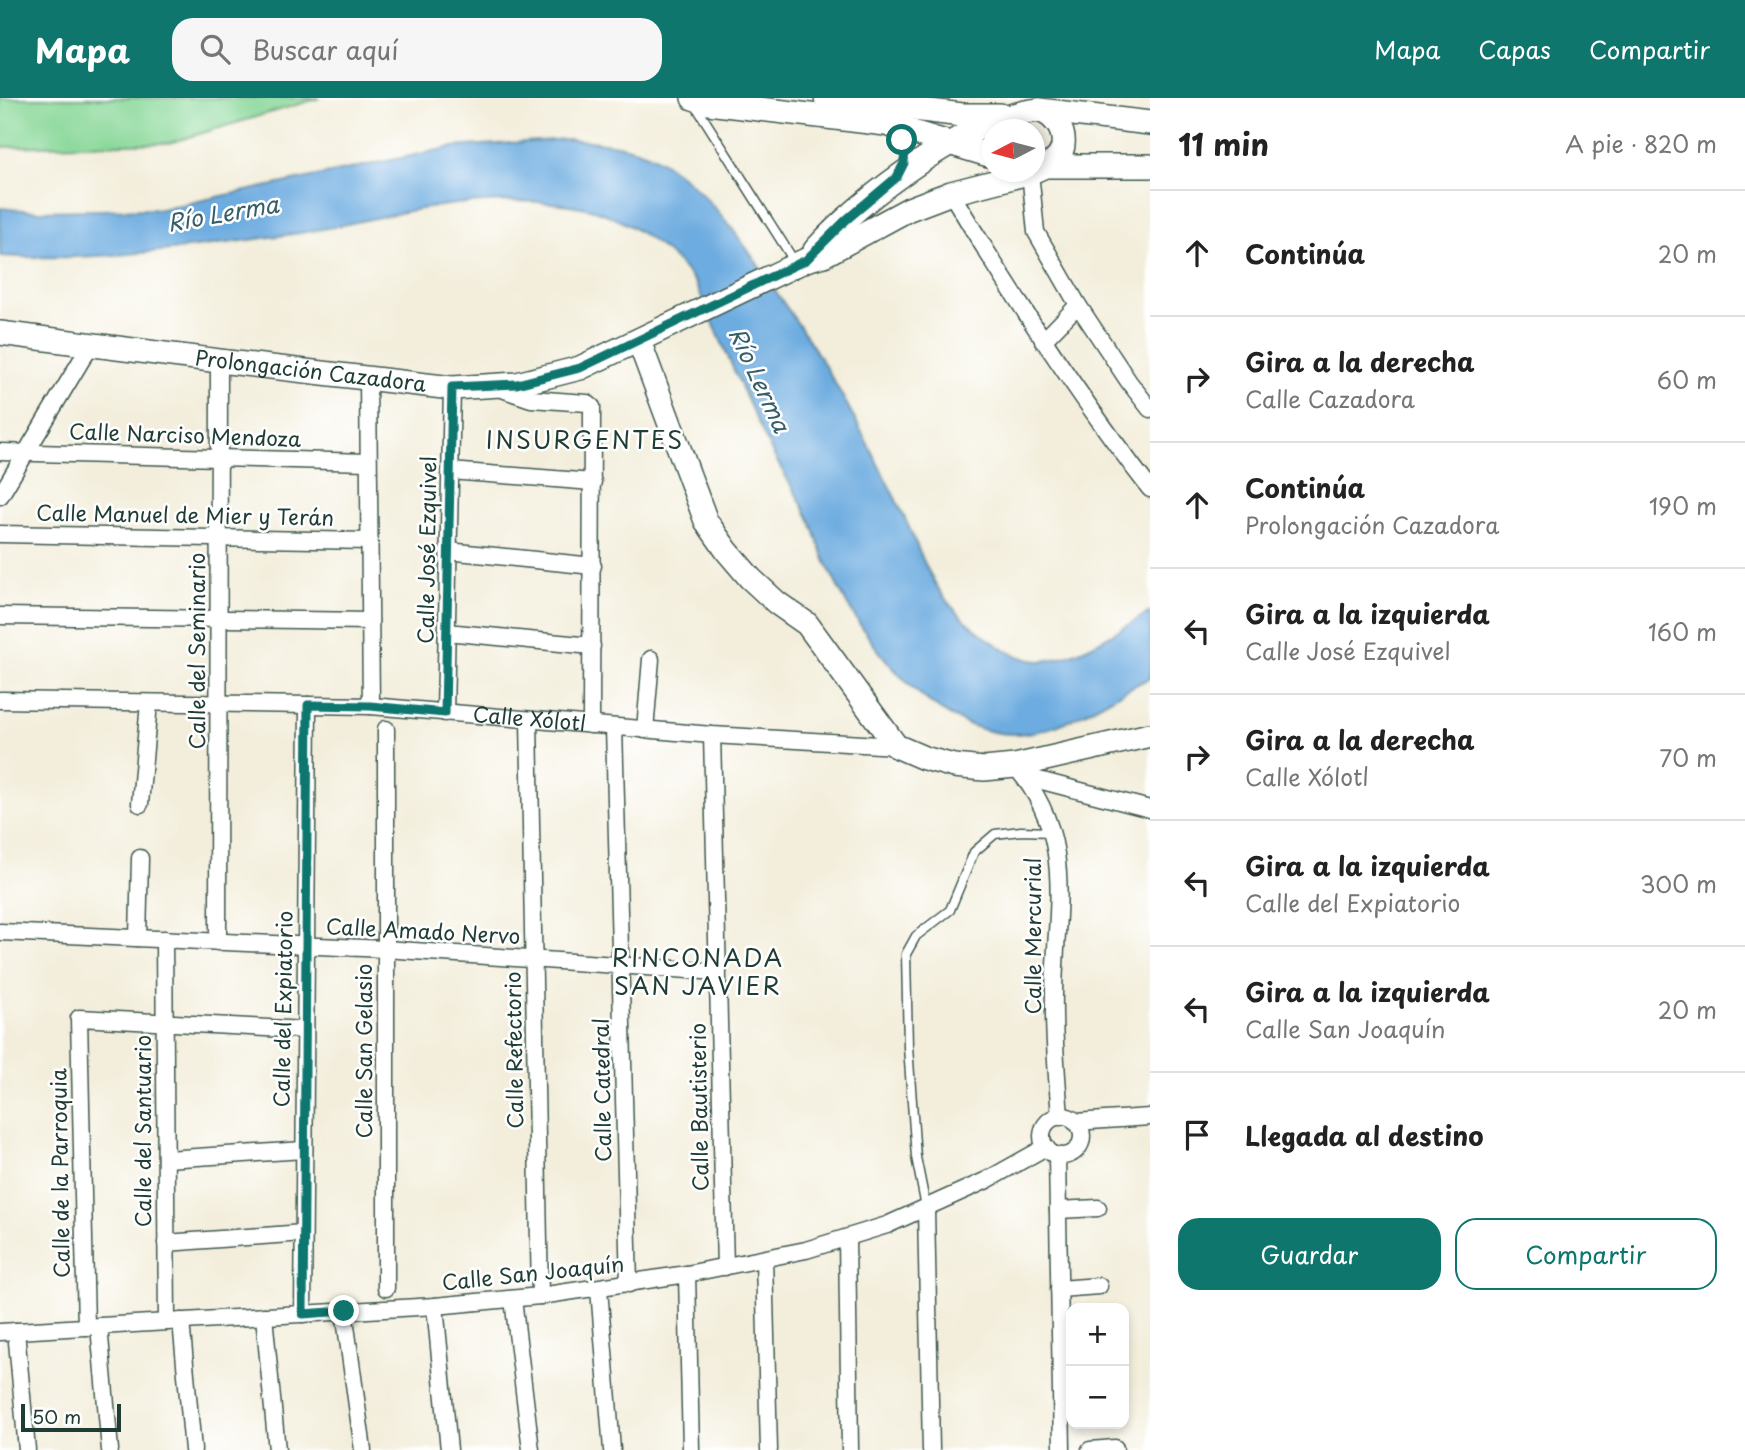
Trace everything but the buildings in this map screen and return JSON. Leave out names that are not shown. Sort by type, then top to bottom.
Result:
[{"type":"street","points":[[692,98],[708,103],[886,124],[982,153]]},
{"type":"street","points":[[826,98],[962,115],[1150,123]]},
{"type":"street","points":[[797,264],[897,177],[950,143],[992,123],[1022,118]]},
{"type":"street","points":[[1045,119],[1056,120],[1064,138],[1058,156],[1045,163]]},
{"type":"street","points":[[886,124],[898,134],[905,148],[904,163],[897,177]]},
{"type":"street","name":"Prolongación Cazadora","points":[[1045,169],[1150,166]]},
{"type":"street","name":"Prolongación Cazadora","points":[[0,333],[452,387],[517,384],[580,368],[797,264],[824,255],[909,209],[951,192],[988,182]]},
{"type":"street","points":[[1035,182],[1036,232],[1078,305],[1150,409]]},
{"type":"street","points":[[951,192],[1043,341],[1150,489]]},
{"type":"street","points":[[1043,341],[1078,305]]},
{"type":"street","points":[[648,336],[706,521],[750,579],[777,603],[807,624],[896,746]]},
{"type":"street","points":[[0,496],[91,344]]},
{"type":"street","name":"Calle del Seminario","points":[[218,942],[219,361]]},
{"type":"street","points":[[368,378],[370,706]]},
{"type":"street","points":[[494,386],[531,399],[587,403],[592,407],[592,725]]},
{"type":"street","name":"Calle José Ezquivel","points":[[445,713],[452,387]]},
{"type":"street","name":"Calle Narciso Mendoza","points":[[0,453],[368,462]]},
{"type":"street","points":[[450,471],[593,482]]},
{"type":"street","name":"Calle Manuel de Mier y Terán","points":[[0,534],[369,541]]},
{"type":"street","points":[[448,551],[593,566]]},
{"type":"street","points":[[0,616],[370,621]]},
{"type":"street","points":[[446,632],[592,646]]},
{"type":"street","points":[[645,730],[651,659]]},
{"type":"street","name":"Calle Xólotl","points":[[0,700],[370,706],[645,730],[896,746],[924,758],[954,766],[1019,771],[1150,735]]},
{"type":"street","points":[[140,804],[149,703]]},
{"type":"street","name":"Calle del Expiatorio","points":[[303,1314],[308,705]]},
{"type":"street","name":"Calle Refectorio","points":[[529,720],[540,1296]]},
{"type":"street","name":"Calle Catedral","points":[[614,727],[629,1284]]},
{"type":"street","name":"Calle San Gelasio","points":[[386,729],[386,1288]]},
{"type":"street","name":"Calle Bautisterio","points":[[712,735],[725,1267]]},
{"type":"street","points":[[1019,771],[1150,809]]},
{"type":"street","name":"Calle Mercurial","points":[[1019,771],[1036,794],[1052,832],[1058,856],[1054,997],[1067,1119]]},
{"type":"street","points":[[138,938],[140,858]]},
{"type":"street","name":"Calle Amado Nervo","points":[[0,932],[385,949],[718,972]]},
{"type":"street","name":"Calle del Santuario","points":[[164,939],[166,1243],[174,1322],[193,1450]]},
{"type":"street","name":"Calle de la Parroquia","points":[[110,1450],[92,1327],[79,1018],[165,1023]]},
{"type":"street","points":[[165,1023],[305,1030]]},
{"type":"street","points":[[1062,1450],[1066,1371],[1059,1289],[1058,1210],[1051,1151],[1042,1139],[1045,1126],[1050,1121],[1067,1119],[1150,1117]]},
{"type":"street","points":[[1051,1151],[1067,1156],[1078,1147],[1081,1134],[1067,1119]]},
{"type":"street","points":[[166,1159],[304,1150]]},
{"type":"street","name":"Calle San Joaquín","points":[[8,1332],[435,1306],[599,1289],[687,1274],[764,1259],[847,1238],[926,1209],[1051,1151]]},
{"type":"street","points":[[1058,1210],[1098,1208]]},
{"type":"street","points":[[926,1209],[931,1450]]},
{"type":"street","points":[[166,1243],[303,1233]]},
{"type":"street","points":[[847,1238],[850,1450]]},
{"type":"street","points":[[764,1259],[769,1450]]},
{"type":"street","points":[[687,1274],[691,1450]]},
{"type":"street","points":[[1059,1289],[1099,1286]]},
{"type":"street","points":[[599,1289],[612,1450]]},
{"type":"street","points":[[513,1299],[531,1450]]},
{"type":"street","points":[[435,1306],[449,1450]]},
{"type":"street","points":[[344,1311],[363,1450]]},
{"type":"street","points":[[264,1316],[277,1450]]},
{"type":"street","points":[[8,1332],[27,1450]]},
{"type":"street","points":[[1090,1450],[1115,1448]]},
{"type":"lane","points":[[692,98],[797,264]]},
{"type":"lane","points":[[926,1209],[916,1157],[908,1047],[906,954],[916,936],[950,911],[974,852],[995,834],[1052,832]]},
{"type":"green space","points":[[0,98],[320,98],[169,143],[0,147]]},
{"type":"water","name":"Río Lerma","points":[[568,139],[625,147],[646,153],[691,183],[721,215],[761,269],[828,371],[878,464],[930,574],[944,597],[962,617],[1000,647],[1027,659],[1039,661],[1053,660],[1082,650],[1150,612],[1150,678],[1056,726],[1015,734],[993,732],[965,723],[938,708],[913,688],[871,640],[838,586],[799,498],[759,426],[695,282],[656,243],[608,215],[570,205],[480,202],[422,209],[318,230],[188,248],[76,257],[0,256],[0,208],[36,211],[161,209],[453,147]]},
{"type":"district","name":"INSURGENTES","points":[[585,441]]},
{"type":"district","name":"RINCONADA SAN JAVIER","points":[[698,973]]},
{"type":"route","points":[[344,1311],[303,1314],[308,705],[370,706],[445,713],[452,387],[517,384],[580,368],[806,260],[846,220],[897,177],[905,156],[902,140]]}]
